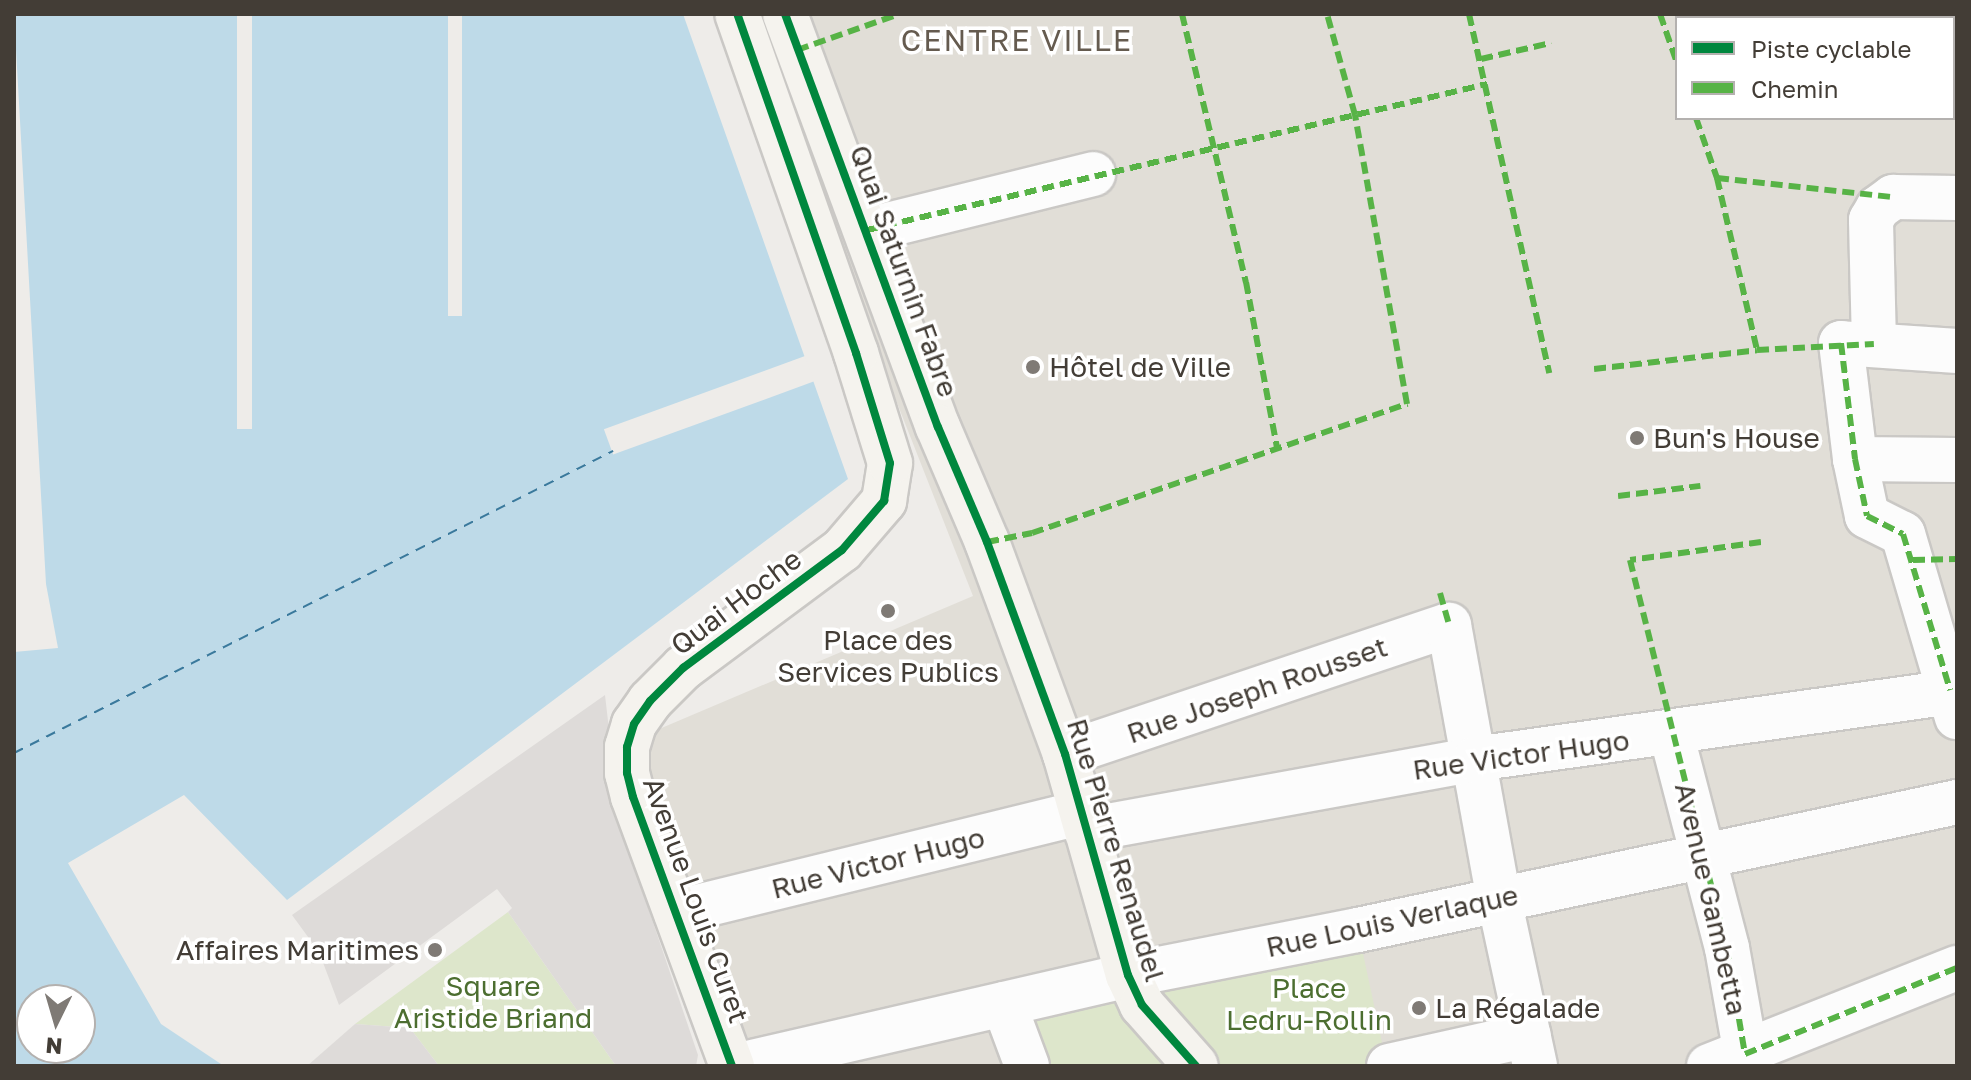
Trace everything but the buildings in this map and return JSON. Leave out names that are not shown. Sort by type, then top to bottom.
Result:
[{"type":"main road","name":"Quai Hoche","points":[[627,747],[634,724],[642,712],[683,668],[842,550],[884,501],[890,463],[737,14]]},
{"type":"main road","name":"Quai Saturnin Fabre","points":[[785,14],[938,427],[987,542]]},
{"type":"main road","name":"Rue Pierre Renaudel","points":[[987,542],[1065,754],[1128,975],[1142,1005],[1196,1066]]},
{"type":"main road","name":"Avenue Louis Curet","points":[[627,747],[627,773],[633,797],[734,1066]]},
{"type":"street","points":[[867,230],[1093,174]]},
{"type":"street","points":[[1955,699],[1903,534],[1867,516],[1855,459],[1858,344],[1871,220],[1878,208],[1893,197],[1957,198]]},
{"type":"street","points":[[1858,344],[1957,351]]},
{"type":"street","points":[[1855,459],[1957,460]]},
{"type":"street","name":"Rue Joseph Rousset","points":[[1065,754],[1449,625],[1475,759]]},
{"type":"street","name":"Rue Victor Hugo","points":[[676,912],[1083,822],[1475,759],[1955,699]]},
{"type":"street","name":"Avenue Gambetta","points":[[1671,733],[1727,948],[1734,1062]]},
{"type":"street","points":[[1389,1066],[1532,1050],[1499,899],[1475,759]]},
{"type":"street","name":"Rue Louis Verlaque","points":[[734,1066],[1128,975],[1957,802]]},
{"type":"street","points":[[1734,1062],[1957,968]]},
{"type":"street","points":[[1004,1004],[1027,1066]]},
{"type":"shaded area","points":[[744,14],[1957,14],[1957,1066],[727,1066],[605,752],[973,596]]},
{"type":"shaded area","points":[[605,695],[620,825],[698,1055],[696,1066],[616,1066],[508,912],[512,908],[497,889],[339,1005],[319,952],[292,915]]},
{"type":"shaded area","points":[[355,1024],[410,1028],[439,1066],[307,1066]]},
{"type":"green space","name":"Square Aristide Briand","points":[[508,912],[616,1066],[439,1066],[410,1028],[355,1024]]},
{"type":"green space","name":"Place Ledru-Rollin","points":[[1358,930],[1387,1066],[1027,1066],[1004,1004]]},
{"type":"water","points":[[14,14],[683,14],[848,479],[287,900],[184,795],[68,863],[161,1024],[224,1066],[14,1066],[14,652],[58,648],[46,584]]},
{"type":"pier","points":[[237,14],[252,14],[252,429],[237,429]]},
{"type":"pier","points":[[448,14],[462,14],[462,316],[448,316]]},
{"type":"pier","points":[[805,356],[814,381],[613,455],[604,429]]},
{"type":"ferry route","points":[[14,753],[613,451]]},
{"type":"marked path","points":[[797,50],[899,14]]},
{"type":"marked path","points":[[1182,14],[1246,282],[1277,448]]},
{"type":"marked path","points":[[987,542],[1032,533],[1407,404],[1355,115],[1327,14]]},
{"type":"marked path","points":[[1469,14],[1549,373]]},
{"type":"marked path","points":[[1660,14],[1675,57]]},
{"type":"marked path","points":[[1481,59],[1551,43]]},
{"type":"marked path","points":[[867,230],[1487,84]]},
{"type":"marked path","points":[[1697,120],[1717,178],[1757,350]]},
{"type":"marked path","points":[[1717,178],[1893,197]]},
{"type":"marked path","points":[[1841,343],[1855,459],[1867,516],[1903,534],[1950,690]]},
{"type":"marked path","points":[[1594,369],[1757,350],[1874,344]]},
{"type":"marked path","points":[[1618,496],[1700,486]]},
{"type":"marked path","points":[[1761,542],[1630,560],[1727,948],[1745,1054],[1957,968]]},
{"type":"marked path","points":[[1913,560],[1957,559]]},
{"type":"marked path","points":[[1440,593],[1449,625]]},
{"type":"cycle path","points":[[732,1066],[633,797],[627,773],[627,747],[634,724],[650,701],[683,668],[842,550],[884,501],[890,463],[856,353],[737,14]]},
{"type":"cycle path","points":[[785,14],[938,427],[987,542],[1065,754],[1128,975],[1142,1005],[1196,1066]]},
{"type":"place","name":"Hôtel de Ville","points":[[1033,367]]},
{"type":"place","name":"Bun's House","points":[[1637,438]]},
{"type":"place","name":"Place des Services Publics","points":[[888,611]]},
{"type":"place","name":"Affaires Maritimes","points":[[435,950]]},
{"type":"place","name":"La Régalade","points":[[1419,1008]]},
{"type":"district","name":"CENTRE VILLE","points":[[1017,40]]}]
